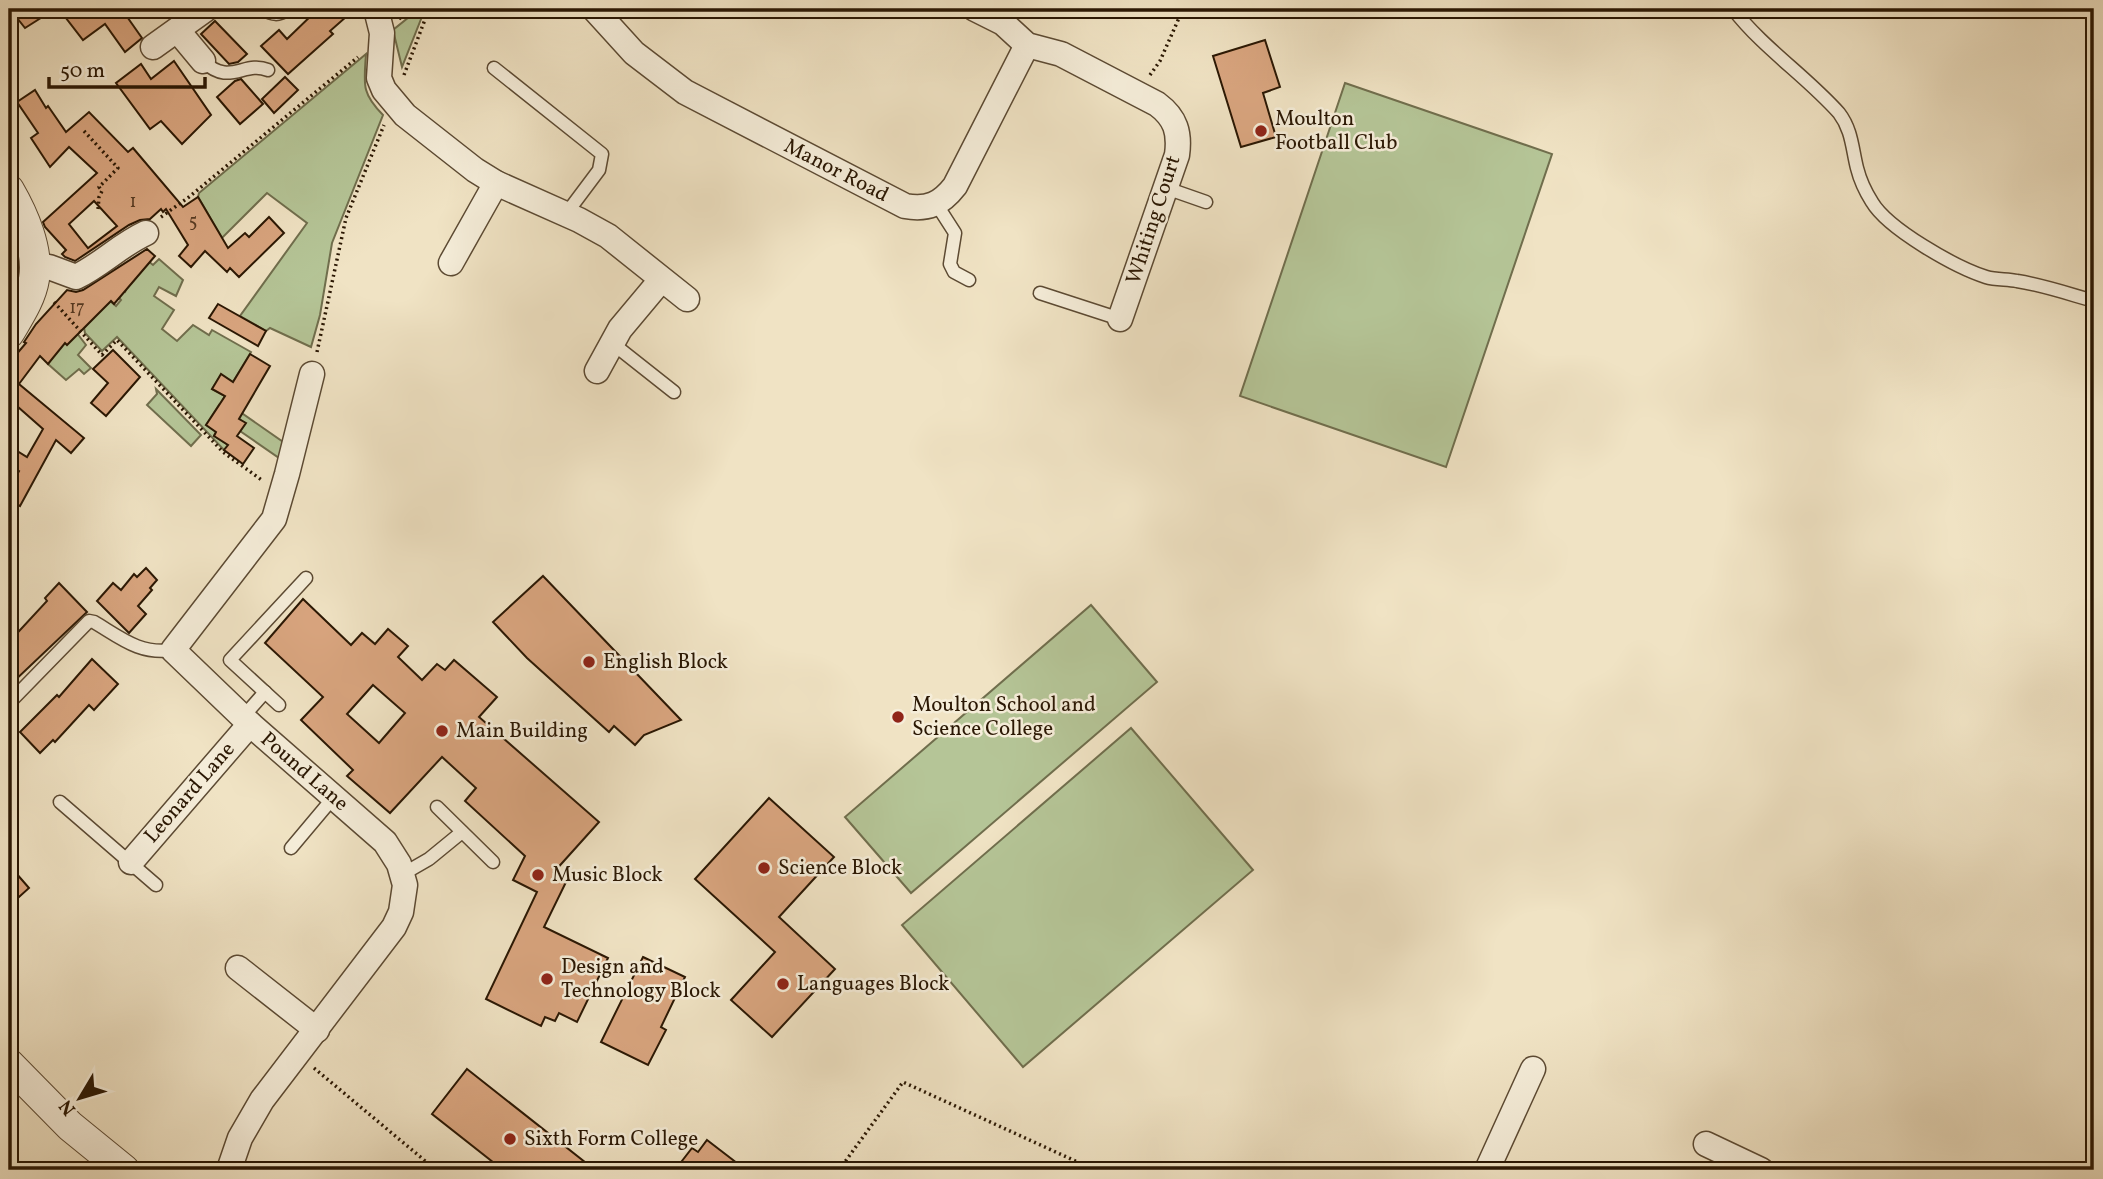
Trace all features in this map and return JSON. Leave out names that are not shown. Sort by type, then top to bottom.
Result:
[{"type":"street","points":[[153,47],[206,9]]},
{"type":"street","points":[[376,9],[382,33],[379,78],[384,90],[405,115],[475,170],[496,183],[608,236],[687,299]]},
{"type":"street","name":"Manor Road","points":[[594,9],[634,53],[685,92],[905,206],[917,208],[937,205]]},
{"type":"street","points":[[937,205],[956,186],[1027,45],[1003,23],[975,9]]},
{"type":"street","points":[[178,31],[203,61]]},
{"type":"street","name":"Whiting Court","points":[[1027,45],[1061,54],[1135,93],[1166,111],[1175,124],[1179,139],[1177,155],[1120,319]]},
{"type":"street","points":[[451,263],[496,183]]},
{"type":"street","points":[[9,190],[26,228],[35,273],[30,294],[9,333]]},
{"type":"street","points":[[35,273],[49,267],[76,277],[90,271],[125,243],[145,233]]},
{"type":"street","points":[[597,371],[620,329],[661,280]]},
{"type":"street","points":[[173,650],[274,519],[312,374]]},
{"type":"street","name":"Pound Lane","points":[[173,650],[246,721],[385,842],[403,874]]},
{"type":"street","name":"Leonard Lane","points":[[131,862],[246,721]]},
{"type":"street","points":[[229,1170],[248,1123],[262,1100],[394,928],[404,898],[403,874]]},
{"type":"street","points":[[238,968],[317,1030]]},
{"type":"street","points":[[9,1064],[70,1126],[124,1170]]},
{"type":"street","points":[[1487,1170],[1533,1069]]},
{"type":"street","points":[[1706,1143],[1761,1170]]},
{"type":"lane","points":[[262,9],[273,15],[289,9]]},
{"type":"lane","points":[[1733,9],[1746,26],[1795,69],[1840,115],[1853,141],[1857,170],[1863,186],[1885,218],[1916,240],[1987,277],[2045,287],[2094,301]]},
{"type":"lane","points":[[203,61],[212,70],[230,74],[260,67],[268,70]]},
{"type":"lane","points":[[494,68],[602,154],[599,170],[566,214]]},
{"type":"lane","points":[[1166,188],[1206,202]]},
{"type":"lane","points":[[937,205],[955,233],[950,264],[954,272],[970,280]]},
{"type":"lane","points":[[1040,293],[1120,319]]},
{"type":"lane","points":[[612,343],[674,392]]},
{"type":"lane","points":[[279,705],[230,660],[306,578]]},
{"type":"lane","points":[[9,703],[89,621],[142,650],[154,653],[173,650]]},
{"type":"lane","points":[[246,721],[265,692]]},
{"type":"lane","points":[[291,848],[333,798]]},
{"type":"lane","points":[[60,802],[156,885]]},
{"type":"lane","points":[[437,807],[493,862]]},
{"type":"lane","points":[[403,874],[429,859],[462,832]]},
{"type":"path","points":[[145,233],[162,215],[188,197],[365,51],[372,39],[411,9]]},
{"type":"path","points":[[312,374],[346,218],[429,9]]},
{"type":"path","points":[[1135,93],[1160,61],[1183,9]]},
{"type":"path","points":[[84,131],[118,168],[99,187],[102,191],[98,209]]},
{"type":"path","points":[[35,273],[102,355],[117,340],[223,452],[281,495]]},
{"type":"path","points":[[299,1055],[436,1170]]},
{"type":"path","points":[[839,1170],[903,1082],[1095,1170]]},
{"type":"green space","points":[[419,9],[425,9],[402,67],[393,30]]},
{"type":"green space","points":[[366,54],[367,94],[383,115],[332,243],[320,315],[311,347],[270,328],[266,331],[240,316],[307,223],[267,193],[222,238],[198,197],[199,193]]},
{"type":"green space","points":[[1345,83],[1552,154],[1446,467],[1240,396]]},
{"type":"green space","points":[[141,255],[153,265],[159,259],[183,280],[176,296],[159,287],[154,296],[174,310],[162,329],[177,341],[193,325],[209,335],[212,330],[251,352],[233,382],[221,375],[212,389],[225,396],[223,400],[286,444],[282,460],[240,431],[245,423],[219,405],[206,425],[216,432],[214,436],[228,445],[224,450],[117,337],[102,351],[85,333],[84,328],[109,300],[116,306],[121,300],[109,286],[125,292]]},
{"type":"green space","points":[[73,328],[86,345],[78,355],[91,368],[84,374],[79,369],[66,380],[48,364]]},
{"type":"green space","points":[[156,389],[201,435],[191,446],[147,405],[157,394]]},
{"type":"green space","points":[[1091,605],[1157,682],[911,893],[845,817]]},
{"type":"green space","points":[[1131,728],[1253,870],[1023,1067],[902,925]]},
{"type":"building","points":[[10,9],[55,9],[25,28]]},
{"type":"building","points":[[59,9],[126,9],[123,11],[142,38],[125,52],[105,24],[83,40]]},
{"type":"building","points":[[318,9],[355,9],[330,31],[333,34],[288,74],[261,46],[279,30],[287,39]]},
{"type":"building","points":[[215,21],[247,54],[238,62],[229,64],[201,34]]},
{"type":"building","points":[[1265,40],[1280,87],[1263,93],[1276,137],[1241,147],[1213,56]]},
{"type":"building","points":[[174,61],[211,115],[182,144],[161,121],[150,129],[116,83],[141,64],[151,79]]},
{"type":"building","points":[[285,77],[298,90],[274,113],[262,99]]},
{"type":"building","points":[[241,79],[263,104],[240,124],[217,97]]},
{"type":"building","points":[[35,90],[66,132],[89,112],[128,152],[133,148],[183,207],[198,197],[228,248],[245,233],[249,237],[269,217],[284,233],[239,277],[230,268],[227,272],[205,251],[191,267],[179,256],[188,245],[166,209],[163,212],[161,209],[150,219],[129,225],[75,261],[65,257],[62,254],[66,250],[43,222],[97,173],[69,147],[50,167],[31,138],[38,133],[17,102]],"holes":[[[94,201],[117,226],[88,248],[69,224]]]},
{"type":"building","points":[[147,249],[155,256],[114,304],[111,301],[67,345],[65,343],[48,364],[40,356],[19,384],[84,438],[71,453],[56,440],[20,506],[9,499],[9,489],[19,471],[9,465],[9,446],[27,457],[43,429],[9,399],[9,363],[26,343],[24,342],[36,324],[67,290],[83,290]]},
{"type":"building","points":[[218,304],[266,331],[258,346],[209,318]]},
{"type":"building","points":[[113,350],[140,377],[106,416],[91,403],[108,383],[93,369]]},
{"type":"building","points":[[250,354],[270,366],[239,419],[246,423],[237,436],[254,448],[243,464],[224,450],[228,445],[214,436],[216,432],[206,425],[225,396],[212,389],[221,374],[233,382]]},
{"type":"building","points":[[146,568],[157,580],[138,606],[146,614],[129,633],[97,601],[113,583],[121,590],[134,574],[137,577]]},
{"type":"building","name":"English Block","points":[[543,576],[681,720],[644,735],[635,745],[614,726],[609,732],[527,658],[493,622]]},
{"type":"building","points":[[59,583],[87,612],[9,686],[9,642],[47,601],[45,598]]},
{"type":"building","name":"Main Building","points":[[303,599],[351,645],[362,633],[375,644],[388,629],[408,646],[398,657],[422,680],[437,664],[445,670],[454,660],[497,697],[479,717],[599,822],[554,872],[568,878],[544,927],[608,958],[577,1022],[559,1013],[555,1021],[545,1017],[541,1026],[486,999],[537,892],[513,880],[525,856],[465,801],[476,788],[442,757],[390,813],[347,776],[353,770],[301,720],[323,697],[265,643]],"holes":[[[373,685],[405,713],[379,743],[347,714]]]},
{"type":"building","points":[[92,659],[118,684],[94,710],[89,705],[55,742],[53,740],[40,753],[20,732],[57,695],[59,697]]},
{"type":"building","name":"Science Block","points":[[769,798],[834,857],[779,917],[835,969],[772,1037],[731,1000],[775,952],[695,879]]},
{"type":"building","points":[[9,865],[29,888],[9,906]]},
{"type":"building","points":[[643,957],[685,977],[661,1027],[666,1030],[648,1065],[601,1042]]},
{"type":"building","name":"Sixth Form College","points":[[467,1069],[595,1170],[503,1170],[432,1114]]},
{"type":"building","points":[[707,1140],[746,1170],[675,1170],[692,1148],[698,1152]]},
{"type":"place","name":"Moulton Football Club","points":[[1261,131]]},
{"type":"place","name":"English Block","points":[[589,662]]},
{"type":"place","name":"Moulton School and Science College","points":[[898,717]]},
{"type":"place","name":"Main Building","points":[[442,731]]},
{"type":"place","name":"Science Block","points":[[764,868]]},
{"type":"place","name":"Music Block","points":[[538,875]]},
{"type":"place","name":"Design and Technology Block","points":[[547,979]]},
{"type":"place","name":"Languages Block","points":[[783,984]]},
{"type":"place","name":"Sixth Form College","points":[[510,1139]]}]
